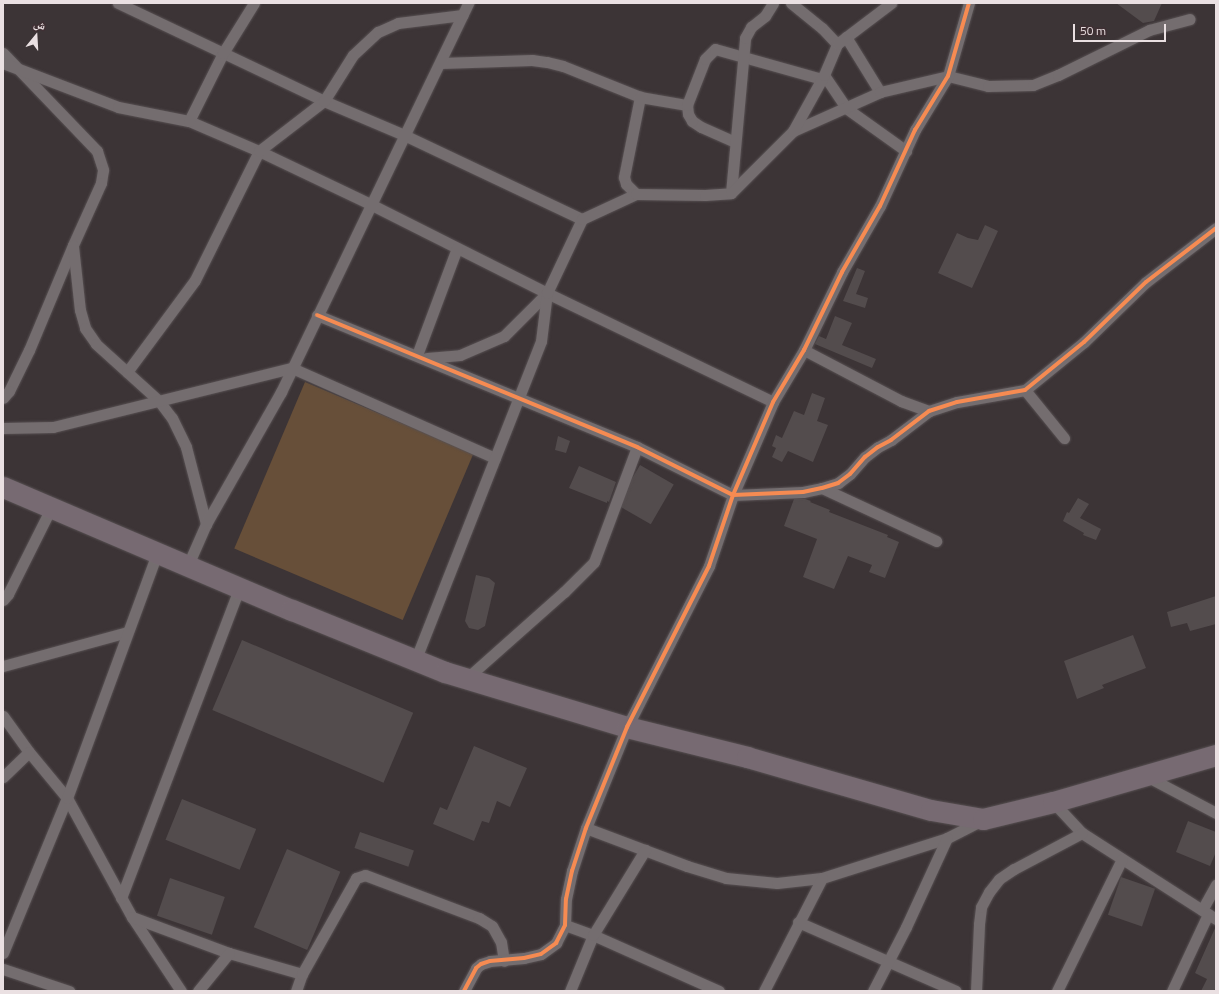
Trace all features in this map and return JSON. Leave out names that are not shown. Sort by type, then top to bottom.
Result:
[{"type":"highway","points":[[3,487],[415,661],[627,727],[747,757],[931,810],[983,819],[1054,802],[1216,755]]},
{"type":"street","points":[[118,3],[324,101],[404,135],[582,219]]},
{"type":"street","points":[[189,121],[223,53],[254,3]]},
{"type":"street","points":[[188,565],[206,524],[277,398],[292,368],[372,205],[404,135],[441,63],[468,3]]},
{"type":"street","points":[[731,193],[742,56],[747,32],[766,16],[773,3]]},
{"type":"street","points":[[790,3],[841,41],[880,92]]},
{"type":"street","points":[[415,661],[541,341],[547,293],[582,219],[636,194],[705,195],[731,193],[793,131],[841,41],[891,3]]},
{"type":"street","points":[[464,991],[476,968],[482,964],[490,961],[504,961],[541,954],[556,943],[565,925],[566,899],[572,870],[586,828],[627,727],[709,566],[733,495],[773,402],[804,350],[842,272],[880,206],[915,130],[948,76],[969,3]]},
{"type":"street","points":[[127,372],[195,280],[259,150],[324,101],[354,55],[378,32],[398,23],[463,15]]},
{"type":"street","points":[[793,131],[880,92],[948,76],[988,86],[1033,85],[1058,75],[1150,30],[1190,19]]},
{"type":"street","points":[[735,142],[692,121],[688,114],[687,105],[706,59],[716,49],[823,77],[846,108],[906,151]]},
{"type":"street","points":[[3,53],[92,146],[102,164],[103,170],[101,183],[29,350],[9,391],[3,398]]},
{"type":"street","points":[[441,63],[532,60],[548,62],[570,68],[640,97],[687,105]]},
{"type":"street","points":[[3,63],[118,107],[189,121],[259,150],[547,293],[773,402]]},
{"type":"street","points":[[636,194],[626,184],[625,172],[640,97]]},
{"type":"street","points":[[318,314],[519,396],[637,447],[733,495],[803,492],[838,483],[850,474],[865,457],[929,411],[957,402],[1025,390],[1084,342],[1146,282],[1216,228]]},
{"type":"street","points":[[73,245],[80,310],[86,328],[96,344],[159,401],[172,418],[182,437],[206,524]]},
{"type":"street","points":[[421,357],[457,248]]},
{"type":"street","points":[[421,357],[460,356],[504,336],[547,293]]},
{"type":"street","points":[[804,350],[901,401],[929,411]]},
{"type":"street","points":[[3,428],[53,427],[292,368],[495,458]]},
{"type":"street","points":[[1025,390],[1064,438]]},
{"type":"street","points":[[467,678],[564,592],[594,562],[637,447]]},
{"type":"street","points":[[822,488],[936,542]]},
{"type":"street","points":[[3,600],[8,594],[51,508]]},
{"type":"street","points":[[3,953],[67,798],[157,553]]},
{"type":"street","points":[[121,898],[240,587]]},
{"type":"street","points":[[3,666],[127,632]]},
{"type":"street","points":[[3,716],[29,752],[67,798],[132,917],[181,991]]},
{"type":"street","points":[[3,776],[29,752]]},
{"type":"street","points":[[1146,776],[1216,813]]},
{"type":"street","points":[[1054,802],[1082,833],[1208,914]]},
{"type":"street","points":[[586,828],[687,866],[726,878],[777,882],[822,878],[947,838],[983,819]]},
{"type":"street","points":[[976,991],[978,924],[981,907],[989,892],[999,879],[1014,869],[1082,833]]},
{"type":"street","points":[[873,991],[889,961],[947,838]]},
{"type":"street","points":[[570,991],[593,935],[645,850]]},
{"type":"street","points":[[1057,991],[1122,859]]},
{"type":"street","points":[[296,991],[302,974],[356,878],[364,875],[479,918],[492,926],[501,942],[504,961]]},
{"type":"street","points":[[764,991],[798,922],[822,878]]},
{"type":"street","points":[[1172,991],[1208,914],[1216,885]]},
{"type":"street","points":[[132,917],[229,953],[302,974]]},
{"type":"street","points":[[798,922],[956,991]]},
{"type":"street","points":[[565,925],[593,935],[719,991]]},
{"type":"street","points":[[198,991],[229,953]]},
{"type":"street","points":[[3,969],[70,991]]},
{"type":"shaded area","points":[[305,382],[473,454],[403,620],[234,549]]},
{"type":"building","points":[[1116,3],[1162,3],[1154,21],[1143,23]]},
{"type":"building","points":[[985,225],[998,231],[972,288],[938,273],[957,233],[968,238],[978,240]]},
{"type":"building","points":[[857,268],[865,271],[856,294],[868,298],[865,308],[843,301]]},
{"type":"building","points":[[835,316],[852,323],[842,345],[876,359],[872,368],[815,344],[819,336],[826,339]]},
{"type":"building","points":[[812,393],[825,398],[817,421],[828,425],[813,462],[788,451],[782,462],[772,457],[776,448],[772,446],[776,435],[782,438],[794,411],[804,415]]},
{"type":"building","points":[[558,436],[570,441],[566,453],[555,450]]},
{"type":"building","points":[[640,465],[674,484],[651,524],[617,505]]},
{"type":"building","points":[[579,466],[616,482],[609,502],[607,501],[607,503],[569,488]]},
{"type":"building","points":[[1078,498],[1089,504],[1080,518],[1101,529],[1096,540],[1083,535],[1084,533],[1063,521],[1067,512],[1069,513]]},
{"type":"building","points":[[794,499],[805,499],[811,501],[810,502],[830,510],[829,512],[888,535],[887,537],[899,542],[885,578],[869,572],[872,565],[848,556],[834,589],[803,577],[817,539],[784,526]]},
{"type":"building","points":[[476,575],[489,578],[495,583],[485,626],[478,630],[469,628],[465,621]]},
{"type":"building","points":[[1216,596],[1216,624],[1190,631],[1187,623],[1171,627],[1167,612]]},
{"type":"building","points":[[1133,635],[1146,668],[1102,685],[1104,688],[1077,699],[1064,661]]},
{"type":"building","points":[[242,640],[413,713],[384,783],[212,710]]},
{"type":"building","points":[[474,746],[527,768],[510,807],[497,801],[489,823],[482,821],[474,841],[433,824],[440,807],[447,810]]},
{"type":"building","points":[[182,799],[256,829],[240,870],[166,840]]},
{"type":"building","points":[[1188,821],[1216,832],[1216,852],[1210,866],[1176,852]]},
{"type":"building","points":[[360,832],[414,851],[408,867],[354,848]]},
{"type":"building","points":[[287,849],[340,872],[307,950],[254,927]]},
{"type":"building","points":[[1121,877],[1155,889],[1142,927],[1108,915]]},
{"type":"building","points":[[170,878],[225,897],[212,935],[157,916]]},
{"type":"building","points":[[1216,926],[1216,987],[1214,991],[1201,991],[1207,979],[1195,973]]},
{"type":"cycle path","points":[[464,991],[476,968],[481,964],[490,961],[524,958],[541,954],[556,943],[565,925],[566,899],[572,871],[586,828],[627,727],[709,566],[733,495],[773,402],[804,350],[842,272],[880,206],[915,130],[948,76],[969,3]]},
{"type":"cycle path","points":[[317,315],[637,447],[733,495],[803,492],[838,483],[850,474],[865,457],[878,447],[891,440],[929,411],[957,402],[1025,390],[1084,342],[1146,282],[1216,228]]}]
